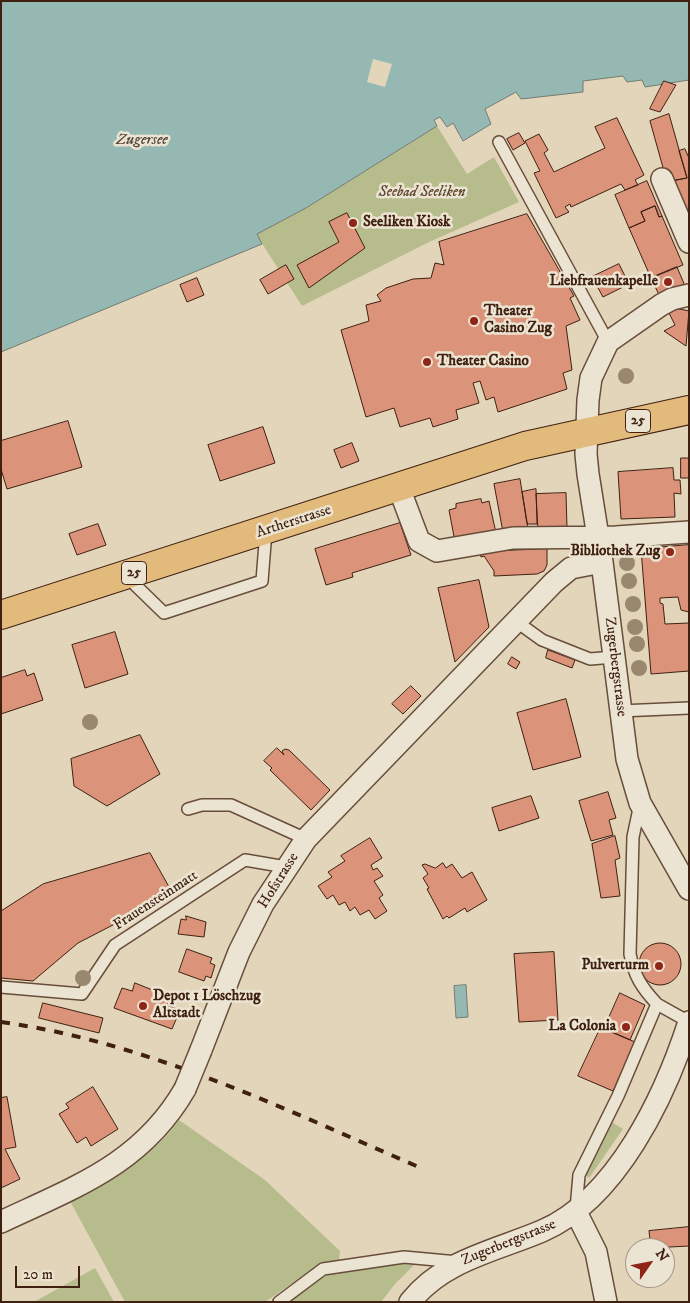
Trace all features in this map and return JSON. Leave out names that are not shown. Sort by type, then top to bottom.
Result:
[{"type":"main road","name":"25","points":[[586,432],[689,410]]},
{"type":"main road","name":"Artherstrasse","points":[[1,615],[525,446],[586,432]]},
{"type":"street","points":[[662,180],[689,242]]},
{"type":"street","points":[[608,342],[660,305],[672,299],[689,295]]},
{"type":"street","name":"Zugerbergstrasse","points":[[608,342],[591,378],[586,432],[588,474],[602,562],[620,712],[627,759],[640,803],[689,889]]},
{"type":"street","points":[[399,488],[419,541],[437,551],[513,538],[598,537],[689,532]]},
{"type":"street","name":"Hofstrasse","points":[[1,1222],[88,1181],[120,1161],[155,1132],[185,1089],[239,952],[263,904],[306,839],[554,582],[571,568],[602,562]]},
{"type":"street","name":"Zugerbergstrasse","points":[[410,1302],[429,1282],[459,1262],[544,1230],[576,1212],[612,1172],[643,1126],[673,1064],[689,1022]]},
{"type":"street","points":[[576,1212],[596,1252],[606,1302]]},
{"type":"lane","points":[[499,142],[608,342]]},
{"type":"lane","points":[[125,575],[164,613],[262,581],[266,531]]},
{"type":"lane","points":[[517,622],[542,640],[590,659],[614,657]]},
{"type":"lane","points":[[620,712],[689,708]]},
{"type":"lane","points":[[640,803],[633,837],[630,954],[634,972],[643,989],[657,1004],[689,1022]]},
{"type":"lane","points":[[188,809],[202,805],[231,806],[306,839]]},
{"type":"lane","name":"Frauensteinmatt","points":[[1,987],[82,994],[115,946],[245,860],[286,867]]},
{"type":"lane","points":[[576,1212],[579,1174],[618,1096],[657,1004]]},
{"type":"lane","points":[[279,1302],[323,1269],[404,1257],[459,1262]]},
{"type":"green space","name":"Seebad Seeliken","points":[[437,126],[467,174],[494,157],[519,202],[429,242],[302,306],[256,234],[306,208]]},
{"type":"green space","points":[[179,1120],[265,1180],[340,1251],[339,1260],[316,1267],[265,1302],[125,1302],[71,1203],[73,1198],[103,1183],[145,1156],[169,1133]]},
{"type":"green space","points":[[610,1121],[623,1129],[589,1178],[583,1173]]},
{"type":"green space","points":[[405,1261],[417,1262],[395,1284],[381,1302],[284,1302],[321,1275]]},
{"type":"green space","points":[[95,1268],[114,1302],[34,1302]]},
{"type":"water","name":"Zugersee","points":[[1,1],[689,1],[689,80],[645,87],[642,80],[627,82],[623,76],[583,81],[583,92],[521,99],[516,92],[485,109],[491,124],[463,141],[453,123],[447,127],[440,117],[434,120],[437,126],[306,208],[257,234],[262,244],[1,352]]},
{"type":"water","points":[[466,985],[468,1017],[456,1018],[454,986]]},
{"type":"pier","points":[[373,59],[392,64],[385,87],[367,82]]},
{"type":"building","points":[[664,81],[676,85],[660,112],[650,109]]},
{"type":"building","points":[[669,114],[687,178],[667,182],[650,121]]},
{"type":"building","points":[[617,118],[644,175],[635,180],[638,185],[625,190],[621,184],[571,207],[570,204],[565,207],[569,212],[556,218],[534,173],[540,171],[525,141],[539,134],[548,150],[544,153],[554,172],[605,148],[595,127]]},
{"type":"building","points":[[519,133],[525,143],[513,150],[507,139]]},
{"type":"building","points":[[685,149],[689,158],[689,219],[687,219],[675,180],[687,178],[679,151]]},
{"type":"building","points":[[647,181],[662,216],[659,217],[655,206],[641,212],[645,221],[629,228],[615,195]]},
{"type":"building","points":[[655,206],[659,217],[662,216],[683,265],[651,278],[629,228],[645,221],[641,212]]},
{"type":"building","points":[[347,213],[365,248],[309,288],[297,265],[339,242],[329,222]]},
{"type":"building","name":"Theater Casino Zug","points":[[527,214],[574,296],[570,298],[580,320],[566,326],[572,370],[563,373],[567,389],[498,412],[494,397],[486,400],[480,381],[473,383],[479,403],[456,410],[458,419],[433,427],[430,418],[400,427],[394,408],[366,417],[341,330],[369,321],[366,305],[381,301],[377,295],[386,288],[413,279],[431,278],[435,263],[444,265],[439,242]]},
{"type":"building","points":[[619,264],[629,284],[603,297],[592,277]]},
{"type":"building","points":[[286,265],[294,279],[268,294],[260,280]]},
{"type":"building","name":"Liebfrauenkapelle","points":[[677,267],[685,286],[660,297],[651,278]]},
{"type":"building","points":[[197,278],[204,295],[187,302],[180,285]]},
{"type":"building","points":[[670,307],[689,311],[686,346],[664,331],[675,325],[667,309]]},
{"type":"building","points":[[68,421],[82,467],[7,489],[1,469],[1,441]]},
{"type":"building","points":[[263,427],[275,463],[220,481],[208,445]]},
{"type":"building","points":[[352,443],[359,461],[341,468],[334,450]]},
{"type":"building","points":[[681,458],[689,458],[689,478],[681,478]]},
{"type":"building","points":[[673,468],[674,480],[680,480],[681,494],[674,493],[675,517],[621,519],[618,472]]},
{"type":"building","points":[[520,479],[528,528],[503,532],[494,484]]},
{"type":"building","points":[[536,489],[537,524],[527,524],[522,492]]},
{"type":"building","points":[[566,493],[567,528],[538,531],[536,494]]},
{"type":"building","points":[[481,499],[482,503],[489,501],[496,533],[455,542],[449,510],[456,508],[456,504]]},
{"type":"building","points":[[400,523],[411,555],[352,573],[353,577],[326,585],[315,549]]},
{"type":"building","points":[[98,524],[106,545],[77,555],[69,534]]},
{"type":"building","points":[[689,545],[689,612],[681,610],[678,597],[660,598],[660,603],[663,604],[665,624],[689,623],[689,671],[651,674],[641,549]]},
{"type":"building","points":[[547,549],[547,565],[544,571],[537,574],[494,576],[494,571],[484,556],[481,557],[480,552]]},
{"type":"building","points":[[479,580],[489,627],[455,662],[438,588]]},
{"type":"building","points":[[115,632],[128,674],[85,688],[72,645]]},
{"type":"building","points":[[548,650],[575,660],[572,668],[546,658]]},
{"type":"building","points":[[512,657],[520,662],[516,669],[508,664]]},
{"type":"building","points":[[25,670],[27,676],[34,673],[43,700],[1,714],[1,678]]},
{"type":"building","points":[[411,686],[421,696],[403,714],[392,704]]},
{"type":"building","points":[[566,699],[581,757],[533,770],[517,713]]},
{"type":"building","points":[[140,735],[160,774],[107,806],[74,786],[71,759]]},
{"type":"building","points":[[277,748],[284,755],[282,751],[285,749],[289,750],[330,790],[311,810],[270,770],[272,768],[264,761]]},
{"type":"building","points":[[608,792],[616,818],[609,820],[613,835],[591,841],[579,801]]},
{"type":"building","points":[[531,796],[539,818],[499,831],[492,808]]},
{"type":"building","points":[[615,836],[620,858],[615,860],[620,896],[601,898],[592,844]]},
{"type":"building","points":[[370,838],[382,858],[371,865],[373,870],[377,868],[383,876],[374,881],[383,895],[379,898],[387,911],[375,919],[369,910],[360,915],[355,907],[350,911],[345,902],[339,905],[333,895],[327,899],[318,886],[332,877],[328,872],[345,861],[341,856]]},
{"type":"building","points":[[150,853],[173,894],[78,943],[33,981],[1,978],[1,911],[43,884]]},
{"type":"building","points":[[443,863],[446,868],[452,864],[462,878],[472,872],[487,900],[467,912],[465,908],[449,918],[447,916],[443,919],[427,889],[429,888],[423,878],[428,874],[422,865],[425,864],[435,868]]},
{"type":"building","points":[[186,916],[206,922],[204,937],[178,934],[181,919],[186,920]]},
{"type":"building","points":[[664,943],[672,946],[678,952],[681,964],[678,976],[672,982],[656,985],[648,982],[642,976],[639,960],[642,952],[648,946]]},
{"type":"building","points":[[187,949],[212,958],[210,963],[215,965],[211,978],[206,976],[204,981],[179,972]]},
{"type":"building","points":[[554,952],[558,1020],[519,1022],[514,954]]},
{"type":"building","name":"Depot 1 Löschzug Altstadt","points":[[135,983],[170,997],[167,1005],[180,1010],[172,1029],[114,1008],[122,988],[132,991]]},
{"type":"building","points":[[620,993],[645,1005],[630,1040],[604,1029]]},
{"type":"building","points":[[43,1003],[103,1018],[99,1033],[39,1018]]},
{"type":"building","points":[[601,1027],[635,1042],[613,1091],[578,1076]]},
{"type":"building","points":[[93,1087],[118,1129],[91,1146],[86,1137],[77,1143],[59,1114],[69,1108],[66,1104]]},
{"type":"building","points":[[7,1097],[16,1147],[5,1149],[20,1179],[1,1188],[1,1098]]},
{"type":"building","points":[[689,1227],[689,1246],[675,1247],[675,1238],[650,1238],[649,1231]]},
{"type":"railway","points":[[1,1022],[56,1032],[110,1045],[163,1062],[268,1102],[421,1168]]},
{"type":"place","name":"Seeliken Kiosk","points":[[353,223]]},
{"type":"place","name":"Liebfrauenkapelle","points":[[668,282]]},
{"type":"place","name":"Theater Casino Zug","points":[[474,321]]},
{"type":"place","name":"Theater Casino","points":[[427,362]]},
{"type":"place","name":"Bibliothek Zug","points":[[670,552]]},
{"type":"place","name":"Pulverturm","points":[[659,966]]},
{"type":"place","name":"Depot 1 Löschzug Altstadt","points":[[143,1006]]},
{"type":"place","name":"La Colonia","points":[[626,1027]]}]
